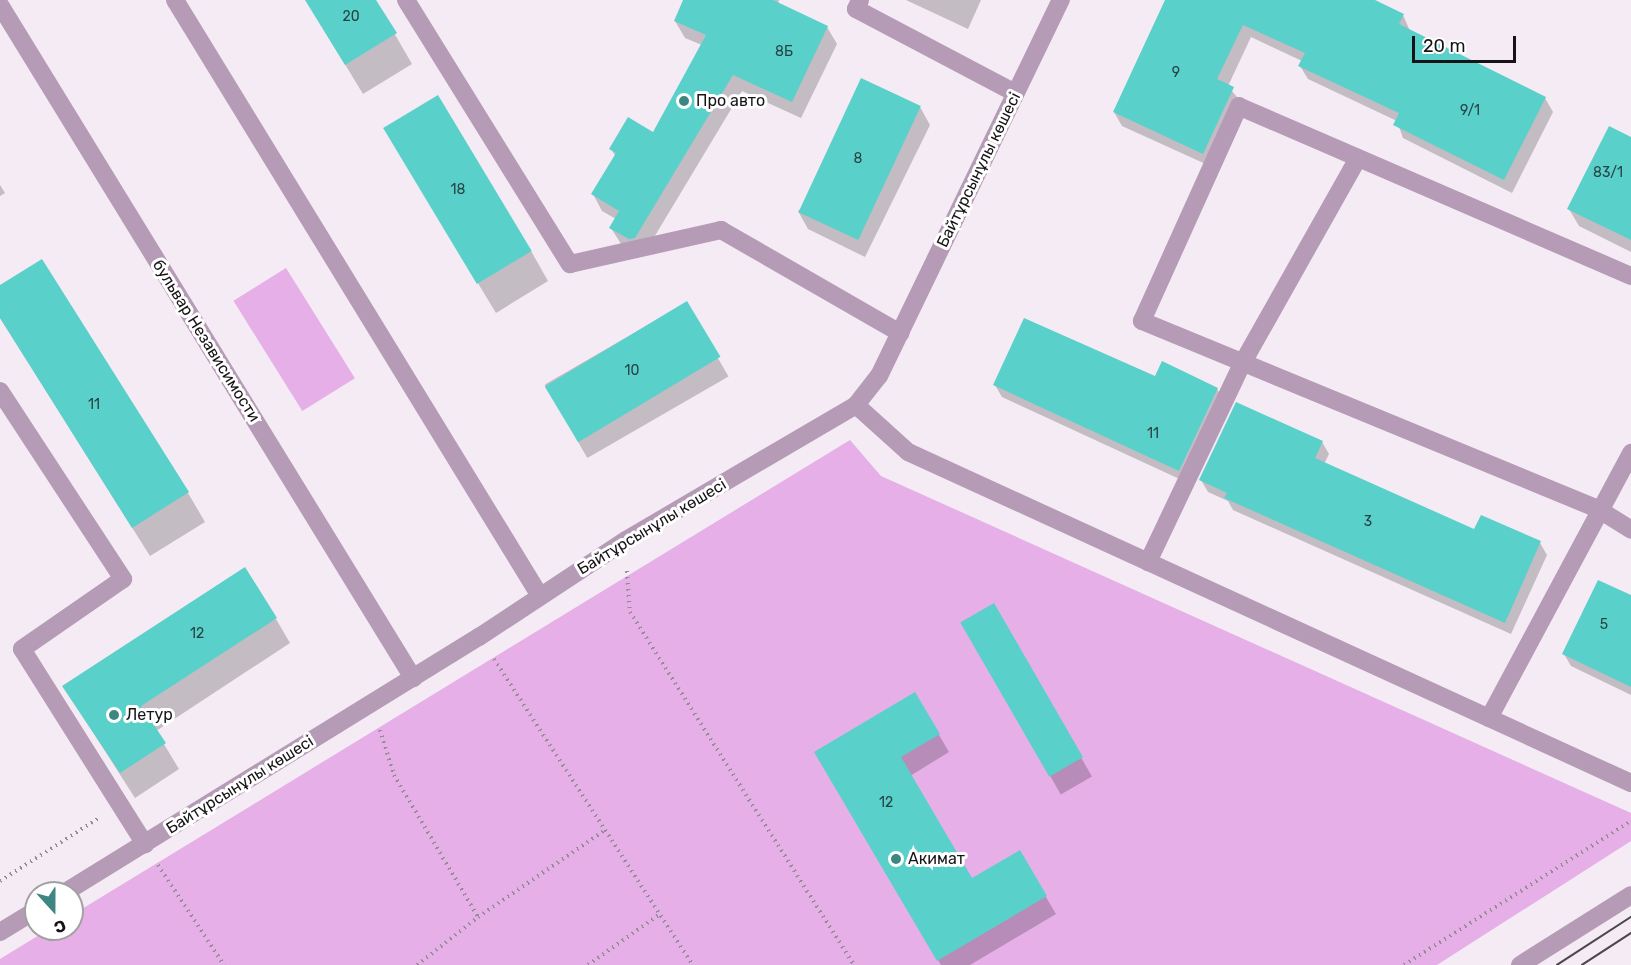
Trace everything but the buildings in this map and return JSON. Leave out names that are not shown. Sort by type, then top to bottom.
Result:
[{"type":"street","points":[[176,0],[540,596]]},
{"type":"street","points":[[406,0],[570,264],[721,230],[900,333]]},
{"type":"street","points":[[860,0],[856,9],[1015,93]]},
{"type":"street","name":"Байтұрсынұлы көшесі","points":[[84,881],[479,637],[626,540],[856,405],[879,376],[1061,0]]},
{"type":"street","name":"бульвар Независимости","points":[[0,5],[413,678]]},
{"type":"street","points":[[1631,276],[1239,106],[1143,321],[1242,364],[1598,509],[1631,530]]},
{"type":"street","points":[[1148,562],[1242,364],[1358,158]]},
{"type":"street","points":[[0,391],[123,579],[22,649],[145,844]]},
{"type":"street","points":[[856,405],[908,452],[1631,783]]},
{"type":"street","points":[[1490,718],[1598,509],[1631,453]]},
{"type":"street","points":[[1520,965],[1631,895]]},
{"type":"street","points":[[0,932],[24,917]]},
{"type":"path","points":[[626,540],[630,612],[854,965]]},
{"type":"path","points":[[479,637],[693,965]]},
{"type":"path","points":[[371,704],[394,775],[478,917]]},
{"type":"path","points":[[0,881],[120,805]]},
{"type":"path","points":[[1404,965],[1631,822]]},
{"type":"path","points":[[417,965],[478,917],[605,830]]},
{"type":"path","points":[[145,844],[224,965]]},
{"type":"path","points":[[588,965],[660,914]]},
{"type":"shaded area","points":[[286,268],[355,378],[302,411],[233,301]]},
{"type":"shaded area","points":[[850,440],[881,476],[1631,813],[1631,841],[1437,965],[0,965],[0,959],[29,941],[84,941],[84,908]]},
{"type":"tram line","points":[[1557,965],[1631,917]]},
{"type":"tram line","points":[[1582,965],[1631,933]]},
{"type":"place","name":"Про авто","points":[[684,101]]},
{"type":"place","name":"Летур","points":[[114,715]]},
{"type":"place","name":"Акимат","points":[[896,859]]}]
